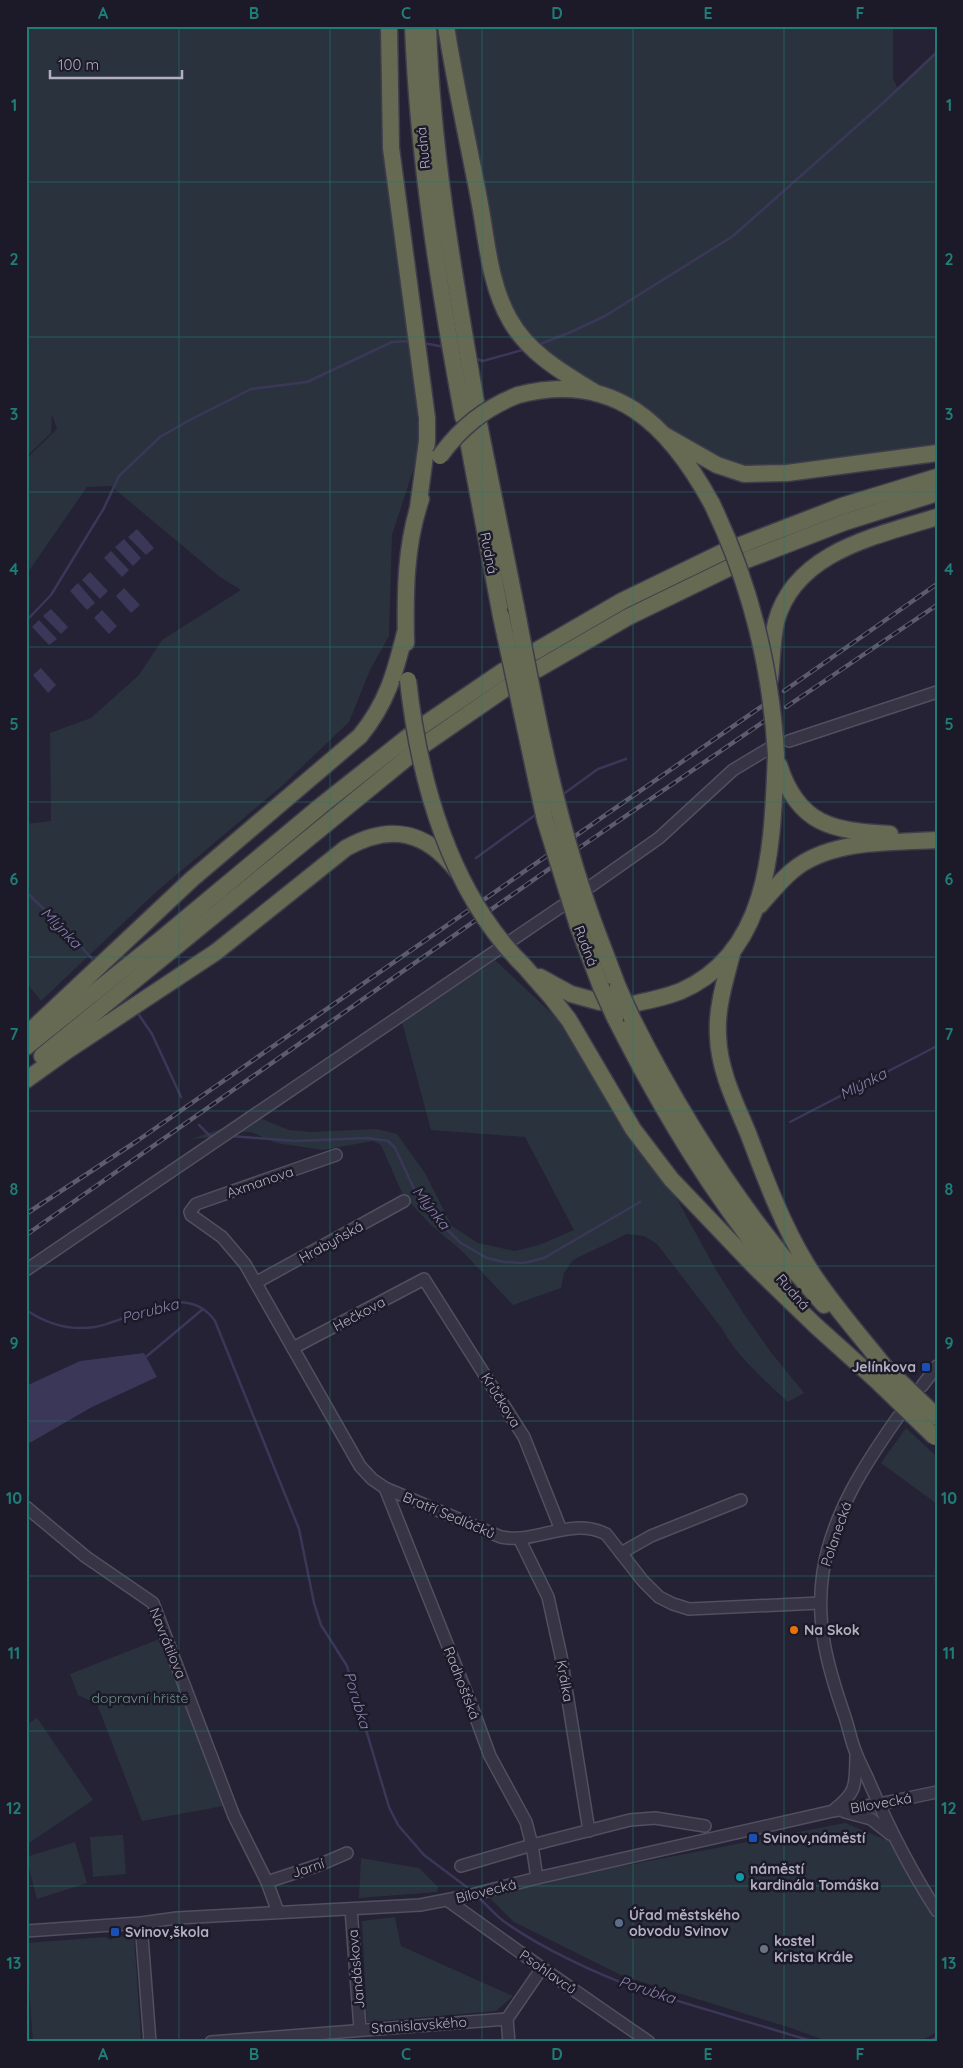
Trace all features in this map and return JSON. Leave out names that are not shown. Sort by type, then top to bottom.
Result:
[{"type":"highway","points":[[389,26],[391,148],[427,418],[427,441],[418,508]]},
{"type":"highway","name":"Rudná","points":[[413,26],[422,147],[433,241],[463,417]]},
{"type":"highway","name":"Rudná","points":[[428,26],[437,148],[448,239],[478,416],[531,688],[601,994],[662,1110],[738,1225],[796,1296],[880,1373]]},
{"type":"highway","points":[[446,26],[489,255],[496,286],[510,320],[531,348],[560,370],[596,393],[627,406],[654,425],[666,436],[689,464],[712,504],[732,547],[750,600],[770,684]]},
{"type":"highway","points":[[596,393],[566,388],[536,391],[518,395],[498,404],[476,417],[456,436],[440,456],[427,482],[412,531],[407,571],[406,633],[401,680],[424,769],[443,832],[464,880],[485,920],[503,944],[552,998],[569,1020],[633,1129],[671,1179],[756,1268],[816,1326],[937,1417]]},
{"type":"highway","name":"Rudná","points":[[467,435],[501,616],[545,820],[585,923],[618,987],[634,1011],[676,1103],[725,1181],[807,1287],[838,1320],[880,1373]]},
{"type":"highway","points":[[666,436],[717,465],[744,474],[787,473],[937,453]]},
{"type":"highway","points":[[534,652],[622,601],[735,556],[842,506],[937,477]]},
{"type":"highway","points":[[538,669],[735,556],[937,493]]},
{"type":"highway","points":[[937,517],[854,544],[832,554],[804,574],[791,590],[776,621],[770,684],[772,752],[780,779],[804,809],[823,823],[855,832],[937,835]]},
{"type":"highway","points":[[26,1047],[160,940],[322,805],[416,731],[503,671]]},
{"type":"highway","points":[[26,1035],[228,846],[346,750],[360,736],[401,680]]},
{"type":"highway","points":[[26,1068],[172,952],[334,816],[419,749],[506,688]]},
{"type":"highway","points":[[634,1011],[682,990],[708,974],[733,950],[748,926],[762,892],[770,858],[780,779]]},
{"type":"highway","points":[[26,1080],[216,952],[346,848],[372,836],[393,833],[404,834],[426,843],[453,866],[464,880]]},
{"type":"highway","points":[[755,910],[791,871],[824,853],[863,845],[937,840]]},
{"type":"highway","points":[[733,950],[721,998],[718,1034],[722,1066],[772,1193],[798,1249],[820,1284],[880,1373],[936,1437]]},
{"type":"highway","points":[[524,966],[571,994],[601,994]]},
{"type":"street","points":[[789,741],[937,692]]},
{"type":"street","points":[[591,886],[659,838],[733,770],[750,758],[772,752]]},
{"type":"street","points":[[26,1270],[562,906]]},
{"type":"street","name":"Axmanova","points":[[191,1215],[191,1208],[196,1204],[336,1154]]},
{"type":"street","name":"Hrabyňská","points":[[257,1282],[404,1201]]},
{"type":"street","name":"Bratří Sedláčků","points":[[191,1215],[222,1237],[245,1264],[257,1282],[360,1466],[372,1479],[385,1488],[501,1537],[519,1538],[577,1527],[599,1531],[606,1534],[643,1581],[659,1597],[689,1609],[820,1603]]},
{"type":"street","name":"Hečkova","points":[[293,1348],[424,1279]]},
{"type":"street","name":"Krůčkova","points":[[424,1279],[524,1437],[561,1530]]},
{"type":"street","points":[[922,1386],[937,1366]]},
{"type":"street","name":"Polanecká","points":[[898,1417],[876,1448],[841,1512],[826,1559],[820,1603],[821,1628],[826,1658],[856,1753],[895,1839],[913,1874],[937,1911]]},
{"type":"street","name":"Radhošťská","points":[[385,1488],[490,1756],[526,1822],[532,1844],[537,1878]]},
{"type":"street","points":[[621,1553],[651,1536],[741,1500]]},
{"type":"street","name":"Navrátilova","points":[[26,1507],[86,1557],[153,1604],[180,1669],[234,1816],[267,1882],[278,1912]]},
{"type":"street","name":"Králka","points":[[519,1538],[548,1596],[561,1656],[589,1831]]},
{"type":"street","points":[[834,1811],[848,1799],[855,1786],[856,1753]]},
{"type":"street","name":"Bílovecká","points":[[26,1931],[141,1923],[177,1918],[420,1905],[467,1896],[537,1878],[834,1811],[937,1792]]},
{"type":"street","points":[[834,1811],[871,1819],[895,1839]]},
{"type":"street","points":[[461,1866],[532,1844],[630,1820],[655,1818],[705,1826]]},
{"type":"street","name":"Jarní","points":[[267,1882],[319,1865],[348,1853]]},
{"type":"street","name":"Psohlavců","points":[[448,1900],[649,2042]]},
{"type":"street","name":"Jandáskova","points":[[351,1909],[360,2029]]},
{"type":"street","points":[[141,1923],[150,2042]]},
{"type":"street","points":[[509,2042],[508,2019],[542,1968]]},
{"type":"street","name":"Stanislavského","points":[[211,2042],[284,2040],[360,2029],[508,2019]]},
{"type":"green space","points":[[26,26],[387,26],[420,449],[392,535],[389,636],[370,670],[349,722],[283,785],[156,892],[41,1001],[26,982],[26,824],[51,821],[50,733],[91,718],[139,675],[162,640],[241,590],[220,577],[111,486],[87,487],[26,575],[26,459],[57,429],[52,414],[51,433],[26,457]]},
{"type":"green space","points":[[446,26],[893,26],[893,79],[898,89],[937,52],[937,453],[744,474],[596,393],[510,320]]},
{"type":"green space","points":[[495,960],[563,1024],[595,1075],[629,1138],[673,1192],[716,1270],[744,1314],[770,1351],[804,1393],[788,1402],[762,1377],[736,1349],[657,1244],[644,1236],[627,1234],[573,1260],[564,1273],[561,1288],[513,1305],[462,1251],[431,1225],[403,1195],[381,1145],[373,1141],[323,1150],[276,1143],[251,1132],[227,1132],[215,1137],[191,1139],[236,1124],[245,1112],[289,1130],[312,1132],[377,1129],[397,1134],[425,1173],[452,1226],[478,1243],[515,1251],[539,1245],[574,1230],[525,1137],[431,1130],[402,1022]]},
{"type":"green space","points":[[906,1428],[937,1457],[937,1504],[881,1463]]},
{"type":"green space","name":"dopravní hřiště","points":[[157,1640],[166,1649],[223,1806],[142,1821],[97,1704],[78,1695],[70,1674]]},
{"type":"green space","points":[[37,1718],[93,1800],[26,1845],[26,1725]]},
{"type":"green space","points":[[845,1823],[891,1842],[937,1923],[937,2032],[919,2042],[829,2042],[794,2029],[623,1976],[514,1922],[489,1897],[587,1873]]},
{"type":"green space","points":[[123,1835],[126,1874],[93,1877],[90,1837]]},
{"type":"green space","points":[[75,1842],[87,1883],[37,1899],[26,1857]]},
{"type":"green space","points":[[361,1858],[419,1868],[438,1887],[437,1892],[359,1898]]},
{"type":"green space","points":[[395,1917],[401,1946],[513,1996],[496,2011],[367,2022],[362,1921]]},
{"type":"green space","points":[[134,1935],[141,2039],[101,2042],[33,2042],[26,1943],[106,1937],[110,1940],[116,1937]]},
{"type":"shaded area","points":[[137,529],[154,548],[146,555],[128,537]]},
{"type":"shaded area","points":[[124,539],[141,558],[133,566],[115,547]]},
{"type":"shaded area","points":[[111,551],[129,570],[122,577],[104,558]]},
{"type":"shaded area","points":[[90,572],[108,591],[100,599],[82,580]]},
{"type":"shaded area","points":[[78,583],[95,603],[87,610],[70,591]]},
{"type":"shaded area","points":[[124,588],[140,605],[131,613],[116,596]]},
{"type":"shaded area","points":[[51,609],[68,627],[61,634],[43,616]]},
{"type":"shaded area","points":[[102,610],[117,626],[109,634],[94,618]]},
{"type":"shaded area","points":[[39,620],[57,639],[49,645],[32,627]]},
{"type":"shaded area","points":[[41,668],[56,685],[48,693],[33,675]]},
{"type":"shaded area","points":[[144,1353],[157,1377],[92,1407],[26,1445],[26,1386],[80,1361]]},
{"type":"waterway","points":[[538,345],[605,316],[733,236],[883,103],[937,52]]},
{"type":"waterway","points":[[26,621],[51,595],[104,508],[119,476],[160,437],[251,389],[307,382],[392,342],[411,341]]},
{"type":"waterway","points":[[423,343],[445,347]]},
{"type":"waterway","points":[[473,358],[483,361],[526,349]]},
{"type":"waterway","points":[[562,795],[598,769],[626,759]]},
{"type":"waterway","points":[[476,858],[538,813]]},
{"type":"waterway","name":"Mlýnka","points":[[26,892],[62,926],[96,963]]},
{"type":"waterway","name":"Mlýnka","points":[[137,1012],[152,1034],[181,1097]]},
{"type":"waterway","name":"Mlýnka","points":[[790,1122],[937,1046]]},
{"type":"waterway","name":"Mlýnka","points":[[199,1125],[210,1136],[215,1136]]},
{"type":"waterway","name":"Mlýnka","points":[[231,1136],[296,1141],[368,1138],[388,1141],[395,1148],[417,1195],[434,1217],[461,1243],[487,1258],[504,1262],[524,1263],[544,1258],[640,1202]]},
{"type":"waterway","name":"Porubka","points":[[26,1310],[50,1323],[86,1328],[110,1323],[158,1306],[189,1303],[203,1309],[215,1321],[299,1529],[314,1603],[321,1625],[347,1666],[389,1807],[398,1825],[424,1855],[472,1891]]},
{"type":"waterway","points":[[147,1356],[203,1309]]},
{"type":"waterway","name":"Porubka","points":[[478,1897],[502,1920],[521,1933],[554,1952],[607,1977],[641,1990],[815,2042]]},
{"type":"waterway","name":"Porubka","points":[[928,2042],[937,2037]]},
{"type":"railway","points":[[784,691],[937,584]]},
{"type":"railway","points":[[786,707],[937,605]]},
{"type":"railway","points":[[26,1214],[137,1141],[765,704]]},
{"type":"railway","points":[[26,1235],[579,848],[766,720]]},
{"type":"place","name":"Jelínkova","points":[[926,1367]]},
{"type":"place","name":"Na Skok","points":[[794,1630]]},
{"type":"place","name":"Svinov,náměstí","points":[[753,1838]]},
{"type":"place","name":"náměstí kardinála Tomáška","points":[[740,1877]]},
{"type":"place","name":"Úřad městského obvodu Svinov","points":[[619,1923]]},
{"type":"place","name":"Svinov,škola","points":[[115,1932]]},
{"type":"place","name":"kostel Krista Krále","points":[[764,1949]]}]
